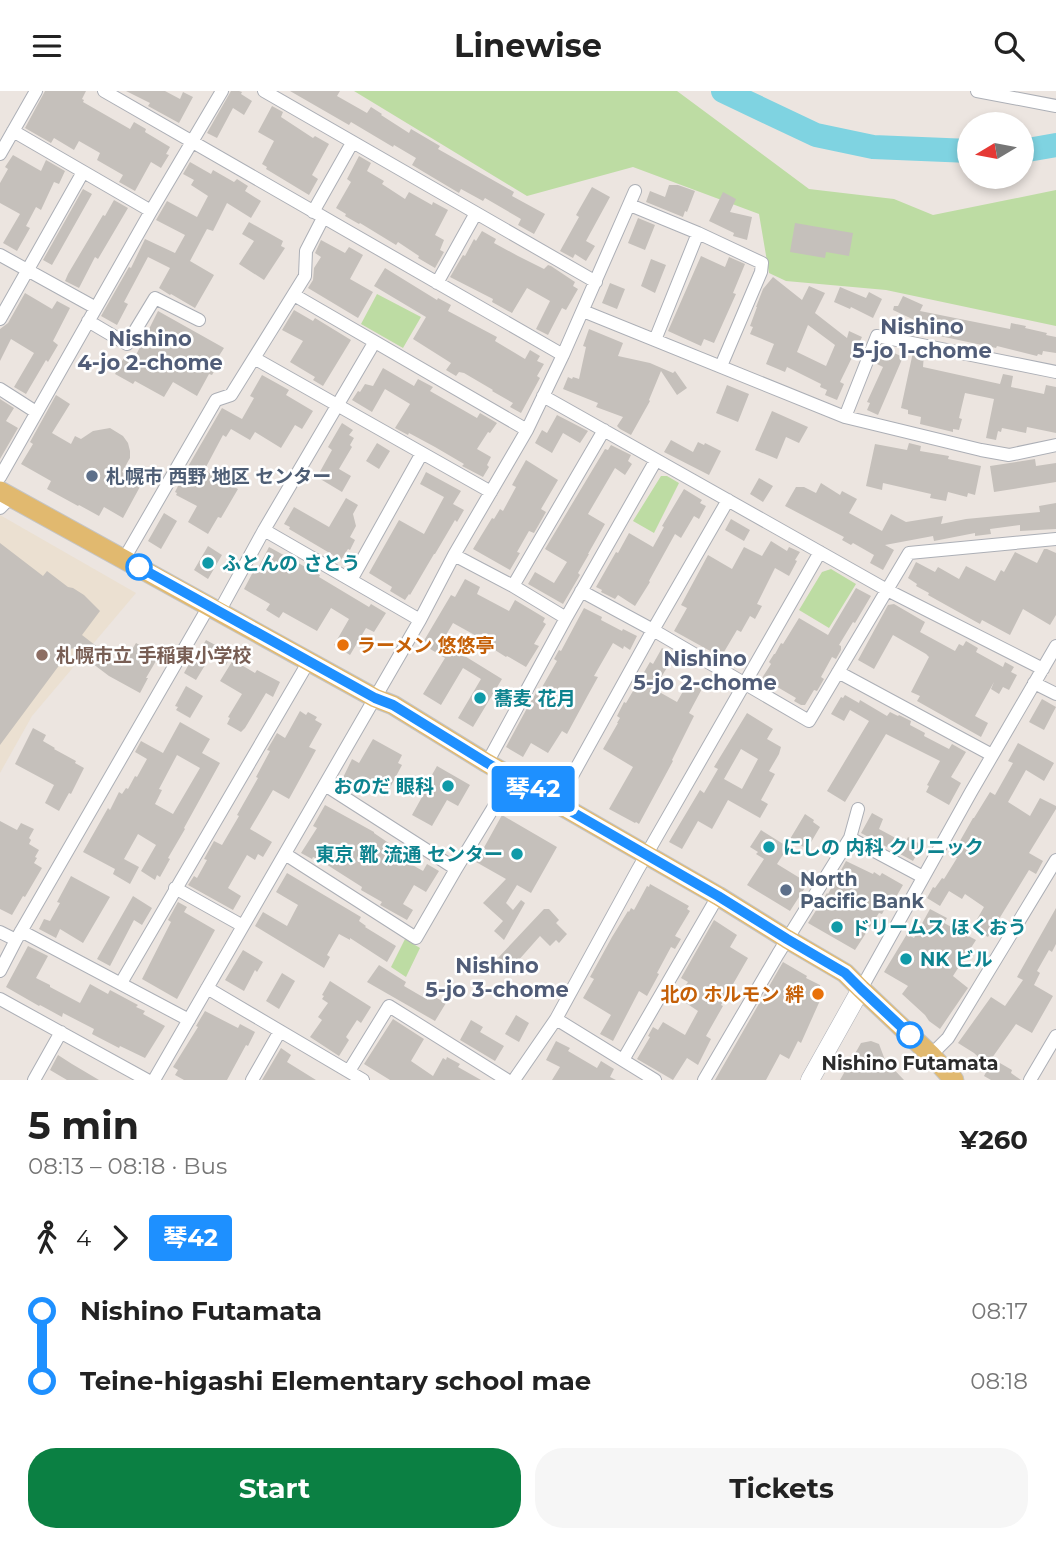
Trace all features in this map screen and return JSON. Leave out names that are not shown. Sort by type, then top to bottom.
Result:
[{"type":"main road","points":[[4,498],[124,559],[375,698],[393,705],[845,973],[954,1080]]},
{"type":"street","points":[[0,154],[36,91]]},
{"type":"street","points":[[104,91],[563,355]]},
{"type":"street","points":[[0,477],[222,91]]},
{"type":"street","points":[[264,91],[596,282]]},
{"type":"street","points":[[978,91],[1056,106]]},
{"type":"street","points":[[13,131],[151,211]]},
{"type":"street","points":[[124,559],[216,400],[231,395],[305,276],[306,251],[318,215],[352,143]]},
{"type":"street","points":[[0,319],[83,172]]},
{"type":"street","points":[[0,999],[154,1079],[527,430],[635,191]]},
{"type":"street","points":[[630,205],[762,263],[761,272],[721,366]]},
{"type":"street","points":[[437,283],[476,213]]},
{"type":"street","points":[[655,339],[698,233]]},
{"type":"street","points":[[0,255],[96,308]]},
{"type":"street","points":[[294,295],[527,430]]},
{"type":"street","points":[[88,321],[128,344],[155,299],[199,320]]},
{"type":"street","points":[[583,311],[845,417],[1009,455],[1056,445]]},
{"type":"street","points":[[845,417],[877,336],[1056,372]]},
{"type":"street","points":[[0,971],[374,343]]},
{"type":"street","points":[[254,358],[491,492]]},
{"type":"street","points":[[0,389],[36,412]]},
{"type":"street","points":[[543,396],[887,590],[1042,669]]},
{"type":"street","points":[[513,586],[604,431]]},
{"type":"street","points":[[351,580],[422,453]]},
{"type":"street","points":[[487,763],[656,460]]},
{"type":"street","points":[[557,803],[728,500]]},
{"type":"street","points":[[264,530],[420,620]]},
{"type":"street","points":[[581,591],[809,721],[909,553],[1056,539]]},
{"type":"street","points":[[514,1080],[556,1019],[820,552]]},
{"type":"street","points":[[454,555],[566,618]]},
{"type":"street","points":[[810,1080],[1056,646]]},
{"type":"street","points":[[121,983],[309,661]]},
{"type":"street","points":[[838,672],[992,755]]},
{"type":"street","points":[[1034,683],[1056,694]]},
{"type":"street","points":[[285,854],[416,938],[512,777]]},
{"type":"street","points":[[325,785],[456,869]]},
{"type":"street","points":[[704,1080],[850,838],[858,809]]},
{"type":"street","points":[[850,838],[923,877]]},
{"type":"street","points":[[931,1055],[948,1038],[1056,860]]},
{"type":"street","points":[[175,888],[243,926]]},
{"type":"street","points":[[623,1061],[718,896]]},
{"type":"street","points":[[0,932],[19,936],[121,983],[189,1020]]},
{"type":"street","points":[[207,988],[363,1080]]},
{"type":"street","points":[[349,1071],[389,1006],[507,1080]]},
{"type":"street","points":[[556,1019],[655,1080]]},
{"type":"street","points":[[252,1080],[280,1031]]},
{"type":"street","points":[[34,1080],[61,1032]]},
{"type":"street","points":[[1030,1080],[1056,1036]]},
{"type":"shaded area","name":"札幌市立 手稲東小学校","points":[[0,515],[136,593],[32,716],[0,773]]},
{"type":"green space","points":[[354,91],[677,91],[809,189],[894,199],[933,215],[1056,190],[1056,326],[886,290],[786,281],[769,273],[759,214],[633,167],[527,196]]},
{"type":"green space","points":[[377,294],[421,317],[403,348],[361,324]]},
{"type":"green space","points":[[661,476],[667,476],[679,483],[654,533],[633,521]]},
{"type":"green space","points":[[831,569],[856,584],[829,628],[799,610],[822,572]]},
{"type":"green space","points":[[405,939],[420,948],[406,977],[391,967]]},
{"type":"building","points":[[45,91],[86,91],[83,102],[130,129],[134,122],[146,129],[145,132],[170,147],[166,154],[169,155],[161,168],[151,162],[135,191],[119,182],[123,175],[97,160],[100,153],[79,141],[74,150],[54,138],[51,143],[25,128]]},
{"type":"building","points":[[126,91],[165,91],[180,99],[183,92],[193,97],[179,123],[148,106],[150,103]]},
{"type":"building","points":[[231,91],[242,92],[241,94],[252,101],[244,115],[233,108],[217,138],[207,133]]},
{"type":"building","points":[[290,91],[340,91],[337,96],[367,113],[371,107],[409,133],[411,129],[440,146],[438,149],[514,192],[512,196],[545,214],[534,234],[518,225],[521,219],[485,198],[483,201],[461,189],[459,193],[412,165],[416,158],[351,122],[349,125]]},
{"type":"building","points":[[272,106],[283,112],[281,117],[313,138],[315,136],[329,144],[312,175],[318,179],[309,195],[262,164],[274,141],[258,132]]},
{"type":"building","points":[[13,155],[41,171],[46,160],[65,171],[59,184],[54,182],[41,210],[36,207],[26,226],[30,228],[17,251],[3,243],[20,214],[0,203],[0,183],[8,169],[5,167]]},
{"type":"building","points":[[359,156],[371,163],[367,171],[405,199],[409,192],[432,205],[433,202],[448,210],[435,235],[444,240],[440,250],[444,252],[435,268],[398,242],[396,245],[336,208],[351,182],[347,179]]},
{"type":"building","points":[[190,162],[211,174],[213,170],[234,182],[237,179],[248,186],[245,191],[261,201],[251,218],[227,203],[213,231],[207,229],[190,261],[214,275],[195,308],[159,288],[170,268],[148,257],[124,302],[128,304],[117,325],[101,316],[129,267],[131,268],[145,239],[175,253],[185,235],[156,220],[167,201],[197,217],[208,196],[191,185],[194,180],[183,174]]},
{"type":"building","points":[[669,185],[695,191],[683,217],[646,202],[650,191],[665,197]]},
{"type":"building","points":[[592,187],[610,197],[586,241],[595,246],[586,261],[575,254],[573,258],[560,251]]},
{"type":"building","points":[[83,189],[92,194],[52,265],[43,260]]},
{"type":"building","points":[[723,192],[736,199],[730,212],[752,217],[747,240],[733,236],[734,233],[709,221]]},
{"type":"building","points":[[114,200],[128,208],[98,259],[95,257],[79,288],[65,281]]},
{"type":"building","points":[[638,218],[655,225],[645,250],[628,243]]},
{"type":"building","points":[[249,222],[283,241],[281,246],[285,248],[264,280],[239,264],[254,241],[242,234]]},
{"type":"building","points":[[795,223],[853,233],[849,256],[826,252],[825,258],[790,252]]},
{"type":"building","points":[[482,231],[496,239],[494,243],[544,269],[548,265],[551,266],[575,282],[573,286],[578,289],[566,310],[562,308],[548,335],[536,329],[550,301],[527,288],[512,313],[492,302],[493,299],[450,277]]},
{"type":"building","points":[[321,240],[345,253],[349,247],[363,255],[350,279],[373,292],[358,318],[308,288],[313,280],[314,268],[321,257],[315,253]]},
{"type":"building","points":[[701,256],[725,267],[729,257],[745,264],[733,293],[736,294],[714,343],[704,339],[701,346],[668,331]]},
{"type":"building","points":[[651,259],[666,265],[655,293],[641,286]]},
{"type":"building","points":[[385,268],[437,300],[438,298],[451,305],[448,311],[497,337],[495,341],[525,359],[530,350],[540,356],[537,361],[544,364],[537,376],[540,378],[521,413],[510,407],[513,403],[464,373],[459,372],[456,376],[446,370],[451,363],[413,339],[426,317],[374,286]]},
{"type":"building","points":[[773,277],[802,300],[809,286],[825,293],[815,313],[847,338],[849,331],[862,337],[840,382],[844,384],[837,400],[825,395],[827,390],[820,387],[821,384],[787,367],[785,372],[766,364],[774,344],[750,334],[753,327],[750,326],[763,289]],"holes":[[[808,325],[835,345],[826,366],[797,352]]]},
{"type":"building","points":[[610,283],[625,289],[617,309],[602,303]]},
{"type":"building","points":[[840,287],[866,298],[869,292],[882,299],[873,318],[834,302]]},
{"type":"building","points":[[25,293],[52,309],[57,301],[70,308],[53,341],[58,345],[26,394],[14,387],[34,353],[11,339],[0,361],[0,329],[8,323]]},
{"type":"building","points":[[903,296],[923,305],[920,311],[1010,329],[1011,323],[1047,333],[1046,335],[1056,337],[1056,353],[1043,351],[1042,355],[1037,356],[921,332],[923,324],[893,310]]},
{"type":"building","points":[[294,310],[313,321],[315,318],[351,340],[323,386],[313,380],[315,377],[290,362],[303,341],[282,330]]},
{"type":"building","points":[[158,311],[224,348],[217,359],[220,361],[197,396],[173,382],[164,397],[135,381],[133,384],[115,374],[126,354],[134,359]]},
{"type":"building","points":[[589,329],[623,343],[618,356],[650,363],[673,373],[675,371],[687,388],[677,395],[661,371],[650,401],[631,435],[620,429],[617,426],[623,417],[596,407],[598,403],[563,389],[568,377],[579,379],[586,347],[583,346]]},
{"type":"building","points":[[883,348],[903,357],[878,415],[867,410],[870,403],[867,402],[883,367],[877,364]]},
{"type":"building","points":[[913,352],[924,354],[923,367],[1000,384],[1003,374],[1013,376],[1011,387],[1044,394],[1046,385],[1056,387],[1056,433],[1027,427],[1026,433],[1002,428],[1001,432],[998,431],[996,440],[986,438],[994,399],[965,393],[959,430],[953,429],[953,432],[920,424],[921,417],[908,414],[908,410],[901,408]]},
{"type":"building","points":[[383,368],[414,386],[418,379],[433,387],[430,391],[477,418],[480,413],[497,423],[477,449],[491,457],[483,477],[435,447],[395,428],[410,404],[385,389],[372,412],[352,400],[365,384],[373,386]]},
{"type":"building","points":[[262,375],[289,390],[286,395],[313,411],[302,429],[295,425],[281,448],[255,432],[250,440],[231,429],[226,437],[223,435],[206,471],[238,489],[208,534],[188,522],[197,506],[175,492],[222,408],[242,419],[254,398],[250,396]]},
{"type":"building","points":[[727,385],[749,394],[738,422],[716,413]]},
{"type":"building","name":"札幌市 西野 地区 センター","points":[[56,395],[70,404],[52,433],[71,444],[75,436],[81,439],[93,431],[110,428],[123,436],[128,443],[130,458],[122,472],[142,483],[123,518],[104,507],[99,516],[78,506],[47,489],[51,481],[21,464]]},
{"type":"building","points":[[0,399],[14,408],[6,421],[18,428],[0,459]]},
{"type":"building","points":[[772,411],[808,427],[799,443],[786,437],[777,459],[755,450]]},
{"type":"building","points":[[557,415],[588,431],[580,443],[563,433],[552,453],[535,443],[542,430],[547,433]]},
{"type":"building","points":[[342,423],[353,430],[349,435],[354,438],[350,445],[352,447],[339,469],[351,476],[342,492],[317,477],[332,450],[328,447]]},
{"type":"building","points":[[671,440],[693,452],[698,442],[721,451],[709,475],[664,452]]},
{"type":"building","points":[[377,443],[390,451],[379,469],[366,461]]},
{"type":"building","points":[[909,443],[921,446],[920,451],[981,466],[975,495],[968,493],[967,497],[948,492],[946,501],[930,498],[931,494],[883,483],[882,490],[866,486],[875,444],[907,450]]},
{"type":"building","points":[[611,445],[631,455],[628,461],[632,464],[625,475],[615,468],[588,514],[605,524],[563,604],[528,584],[535,572],[554,583],[567,562],[545,549],[605,449],[608,450]]},
{"type":"building","points":[[1035,459],[1036,466],[1056,463],[1056,482],[994,492],[990,466]]},
{"type":"building","points":[[526,460],[558,480],[541,509],[546,512],[534,533],[529,531],[510,570],[473,549],[492,518],[494,519],[500,509],[503,511],[516,487],[512,485]]},
{"type":"building","points":[[426,472],[461,491],[453,504],[464,510],[405,600],[390,591],[392,587],[369,573],[399,520],[424,534],[444,497],[420,484]]},
{"type":"building","points":[[759,478],[773,486],[763,502],[750,494]]},
{"type":"building","points":[[821,483],[840,495],[842,491],[857,499],[849,513],[882,531],[891,514],[906,522],[943,516],[941,524],[1040,512],[1039,506],[1056,503],[1056,529],[1020,531],[1020,525],[990,529],[991,534],[975,536],[975,533],[934,541],[933,536],[885,545],[894,550],[883,570],[870,563],[874,555],[853,543],[851,545],[842,540],[844,537],[785,506],[796,487],[804,487],[816,493]]},
{"type":"building","points":[[684,489],[702,500],[700,503],[706,506],[699,519],[694,516],[681,538],[675,534],[635,606],[618,595],[615,599],[601,592],[602,590],[596,587],[629,533],[653,547]]},
{"type":"building","points":[[346,498],[358,505],[353,514],[356,526],[350,537],[355,540],[340,561],[335,561],[333,555],[284,524],[294,507],[329,527]]},
{"type":"building","points":[[164,513],[177,521],[161,549],[148,541]]},
{"type":"building","points":[[731,519],[750,530],[744,541],[725,530]]},
{"type":"building","points":[[771,541],[787,551],[789,547],[800,552],[795,560],[797,561],[789,576],[775,568],[757,604],[762,606],[755,619],[750,616],[741,632],[737,630],[721,657],[674,631],[687,608],[681,605],[708,555],[732,569],[744,547],[762,556]]},
{"type":"building","name":"札幌市立 手稲東小学校","points":[[0,543],[43,576],[47,571],[84,595],[100,611],[82,635],[122,666],[136,643],[153,653],[156,661],[140,693],[109,676],[72,648],[0,745]]},
{"type":"building","name":"ふとんの さとう","points":[[208,546],[222,555],[208,579],[194,570]]},
{"type":"building","points":[[269,547],[320,575],[319,577],[369,607],[371,604],[386,613],[374,632],[366,628],[350,655],[334,645],[349,619],[331,608],[317,631],[283,612],[279,618],[266,610],[270,604],[244,589]]},
{"type":"building","points":[[1044,549],[1056,553],[1056,615],[1050,625],[1023,609],[1010,635],[982,620],[980,624],[928,595],[929,593],[908,578],[916,562],[935,572],[938,567],[959,579],[966,566],[995,581],[1001,570],[1004,572],[1015,552],[1037,563]]},
{"type":"building","points":[[465,579],[480,587],[477,594],[509,611],[515,600],[545,618],[543,622],[546,624],[534,644],[539,646],[526,667],[453,623],[442,642],[502,679],[473,727],[458,718],[481,679],[463,668],[441,705],[423,694],[445,658],[422,644],[451,595],[455,597]]},
{"type":"building","points":[[856,588],[871,596],[839,645],[841,650],[836,659],[832,657],[817,691],[814,690],[805,705],[794,701],[796,698],[762,678],[771,664],[769,662],[799,618],[828,635]]},
{"type":"building","points":[[894,604],[925,622],[920,632],[955,651],[959,644],[963,646],[966,641],[978,648],[976,652],[1003,667],[1005,662],[1014,667],[1011,672],[1017,675],[1009,690],[1003,687],[999,694],[991,689],[994,682],[975,716],[988,723],[981,737],[917,701],[920,696],[911,692],[929,657],[926,654],[893,635],[874,669],[858,660],[888,605]]},
{"type":"building","points":[[584,608],[602,617],[601,620],[637,636],[630,650],[613,643],[567,734],[562,731],[548,753],[531,743],[523,757],[506,747],[557,661],[554,659]]},
{"type":"building","points":[[206,640],[232,654],[226,665],[210,657],[196,680],[184,673]]},
{"type":"building","points":[[662,648],[674,656],[654,689],[677,702],[690,679],[703,687],[689,713],[694,716],[673,761],[639,824],[609,809],[633,767],[603,749],[618,723],[620,718],[617,716],[624,702],[626,703],[650,662],[653,664]]},
{"type":"building","points":[[233,660],[255,673],[257,670],[280,682],[273,697],[266,693],[241,732],[227,724],[230,718],[228,717],[242,694],[220,681]]},
{"type":"building","points":[[186,686],[203,696],[190,718],[176,710],[178,707],[175,706]]},
{"type":"building","points":[[845,695],[859,703],[860,700],[887,716],[890,712],[899,715],[911,721],[910,725],[925,733],[924,736],[949,749],[952,744],[966,752],[951,777],[961,783],[949,805],[926,792],[940,761],[886,734],[845,802],[827,791],[869,721],[850,710],[844,721],[831,714]]},
{"type":"building","points":[[1042,699],[1056,707],[1044,730],[1029,722]]},
{"type":"building","points":[[300,711],[317,717],[315,720],[322,724],[309,747],[316,750],[289,799],[273,790],[250,829],[272,842],[263,857],[258,854],[255,860],[247,855],[228,888],[241,896],[233,910],[188,885],[194,876],[197,878],[214,841],[222,845],[239,816],[237,815],[258,778],[256,777],[270,751],[267,750],[277,733],[285,738]]},
{"type":"building","points":[[747,713],[773,729],[767,739],[781,747],[769,771],[775,774],[761,800],[768,804],[760,818],[728,800],[712,829],[698,821],[682,849],[669,842],[700,790],[704,793],[718,769],[714,767]],"holes":[[[741,749],[758,759],[742,789],[724,779]]]},
{"type":"building","points":[[180,722],[210,739],[202,753],[220,763],[160,877],[157,875],[155,880],[141,871],[156,845],[138,834],[124,859],[139,867],[130,884],[113,874],[115,869],[83,852],[119,792],[122,794],[128,789],[147,759],[135,752],[141,741],[163,753]],"holes":[[[177,755],[200,768],[173,814],[155,804],[162,790],[159,789]]]},
{"type":"building","points":[[33,728],[46,735],[43,741],[84,768],[59,811],[45,803],[54,785],[15,764]]},
{"type":"building","points":[[373,739],[402,755],[398,763],[402,765],[385,797],[361,784],[356,793],[340,784],[352,759],[359,763]]},
{"type":"building","points":[[1018,743],[1054,763],[1044,781],[1026,770],[1008,802],[1030,816],[1040,798],[1056,806],[1056,809],[1029,853],[1043,861],[1036,874],[1029,870],[988,937],[972,928],[984,907],[965,894],[962,899],[949,891],[940,906],[927,898],[933,887],[944,879],[957,858],[952,855],[990,792],[995,795],[1013,763],[1008,761]]},
{"type":"building","points":[[437,766],[470,785],[458,806],[447,800],[432,826],[412,815]]},
{"type":"building","points":[[325,805],[374,832],[393,846],[390,850],[395,855],[423,871],[427,864],[439,871],[426,892],[414,885],[403,904],[413,910],[407,920],[380,905],[382,902],[361,890],[362,887],[318,859],[301,853],[317,828],[313,826]]},
{"type":"building","points":[[872,813],[883,819],[879,829],[905,843],[908,837],[922,845],[913,861],[861,833]]},
{"type":"building","points":[[805,814],[820,827],[807,849],[790,839]]},
{"type":"building","name":"東京 靴 流通 センター","points":[[502,815],[557,847],[531,893],[517,885],[506,903],[513,910],[521,900],[525,903],[504,940],[494,931],[503,921],[483,903],[506,879],[476,862]]},
{"type":"building","points":[[0,821],[17,830],[21,823],[34,829],[29,844],[39,850],[34,863],[42,868],[12,915],[0,909]]},
{"type":"building","points":[[761,830],[788,847],[777,864],[808,883],[790,911],[747,885],[764,859],[750,847]]},
{"type":"building","points":[[846,861],[873,874],[874,872],[880,876],[882,873],[903,885],[896,897],[892,895],[882,914],[879,913],[855,950],[808,923]]},
{"type":"building","points":[[287,873],[361,917],[359,921],[365,927],[396,946],[387,962],[339,934],[327,955],[330,957],[324,968],[255,926],[263,912],[287,926],[298,905],[276,892]]},
{"type":"building","points":[[71,876],[110,897],[83,943],[60,929],[56,938],[39,929],[44,919],[50,921]]},
{"type":"building","points":[[650,884],[689,906],[687,909],[690,911],[675,936],[681,939],[675,949],[671,947],[647,996],[639,991],[613,1041],[600,1034],[611,1015],[583,998],[594,979],[590,977],[612,937],[628,911],[631,908],[634,910]]},
{"type":"building","points":[[133,896],[152,908],[142,925],[134,920],[110,966],[97,959]]},
{"type":"building","points":[[178,902],[187,907],[184,912],[215,930],[177,999],[142,979],[171,922],[168,920]]},
{"type":"building","points":[[1056,908],[1056,944],[1052,952],[1049,950],[1037,971],[1040,973],[1034,985],[1053,996],[1032,1033],[1016,1024],[987,1065],[958,1043],[991,997],[1005,1006],[1023,980],[1017,977]]},
{"type":"building","points":[[544,909],[549,909],[559,920],[556,923],[567,934],[559,943],[556,940],[550,946],[540,936],[509,971],[497,959]]},
{"type":"building","points":[[930,909],[947,918],[944,923],[976,940],[953,976],[968,988],[940,1029],[902,994],[908,986],[884,972],[907,934],[914,938]]},
{"type":"building","points":[[714,920],[737,935],[730,947],[748,958],[706,1036],[711,1039],[698,1065],[687,1058],[673,1080],[637,1059],[653,1027],[658,1030],[663,1022],[685,1035],[698,1011],[677,997],[688,982],[681,978]]},
{"type":"building","points":[[28,946],[48,956],[36,978],[50,987],[80,1003],[90,984],[108,994],[110,990],[138,1005],[136,1007],[145,1011],[143,1014],[165,1026],[145,1058],[120,1046],[119,1048],[92,1034],[94,1029],[63,1013],[62,1017],[6,987]]},
{"type":"building","points":[[243,950],[263,962],[257,972],[255,970],[244,991],[225,980]]},
{"type":"building","points":[[783,962],[820,985],[822,996],[801,1043],[798,1041],[789,1059],[780,1054],[766,1080],[715,1080]]},
{"type":"building","points":[[379,965],[406,982],[404,986],[428,1000],[431,995],[446,1003],[435,1021],[367,982]]},
{"type":"building","points":[[282,973],[295,981],[279,1009],[266,1001]]},
{"type":"building","points":[[330,981],[371,1007],[361,1023],[357,1020],[346,1037],[349,1040],[339,1056],[310,1037],[322,1020],[318,1017],[328,1003],[322,999],[322,995]]},
{"type":"building","points":[[205,1011],[238,1028],[240,1024],[255,1032],[227,1080],[184,1080],[175,1075],[178,1070],[173,1067]]},
{"type":"building","points":[[516,1015],[529,1023],[519,1042],[505,1034]]},
{"type":"building","points":[[393,1019],[424,1039],[411,1061],[433,1076],[443,1058],[446,1060],[447,1057],[460,1064],[458,1067],[481,1080],[390,1080],[364,1064]]},
{"type":"building","points":[[471,1020],[483,1027],[480,1032],[504,1046],[495,1061],[460,1040]]},
{"type":"building","points":[[556,1041],[597,1068],[601,1061],[614,1069],[610,1077],[616,1080],[552,1080],[560,1067],[546,1060]]},
{"type":"building","points":[[871,1041],[879,1044],[885,1060],[904,1080],[840,1080],[861,1043]]},
{"type":"building","points":[[281,1048],[291,1055],[287,1062],[316,1080],[262,1080]]},
{"type":"building","points":[[58,1055],[99,1080],[67,1080],[50,1070]]},
{"type":"building","points":[[993,1059],[1012,1070],[1011,1073],[1021,1080],[991,1080],[984,1076]]},
{"type":"waterway","points":[[723,91],[816,135],[873,147],[957,150]]},
{"type":"waterway","points":[[1034,149],[1056,145]]},
{"type":"bus line","name":"琴42","points":[[139,567],[375,698],[393,705],[845,973],[910,1035]]},
{"type":"place","name":"札幌市 西野 地区 センター","points":[[92,476]]},
{"type":"place","name":"ふとんの さとう","points":[[208,563]]},
{"type":"place","name":"ラーメン 悠悠亭","points":[[343,645]]},
{"type":"place","name":"札幌市立 手稲東小学校","points":[[42,655]]},
{"type":"place","name":"蕎麦 花月","points":[[480,698]]},
{"type":"place","name":"おのだ 眼科","points":[[448,786]]},
{"type":"place","name":"にしの 内科 クリニック","points":[[769,847]]},
{"type":"place","name":"東京 靴 流通 センター","points":[[517,854]]},
{"type":"place","name":"North Pacific Bank","points":[[786,890]]},
{"type":"place","name":"ドリームス ほくおう","points":[[837,927]]},
{"type":"place","name":"NK ビル","points":[[906,959]]},
{"type":"place","name":"北の ホルモン 絆","points":[[818,994]]},
{"type":"place","name":"Nishino Futamata","points":[[910,1035]]},
{"type":"district","name":"Nishino 5-jo 1-chome","points":[[922,338]]},
{"type":"district","name":"Nishino 4-jo 2-chome","points":[[150,350]]},
{"type":"district","name":"Nishino 5-jo 2-chome","points":[[705,670]]},
{"type":"district","name":"Nishino 5-jo 3-chome","points":[[497,977]]}]
